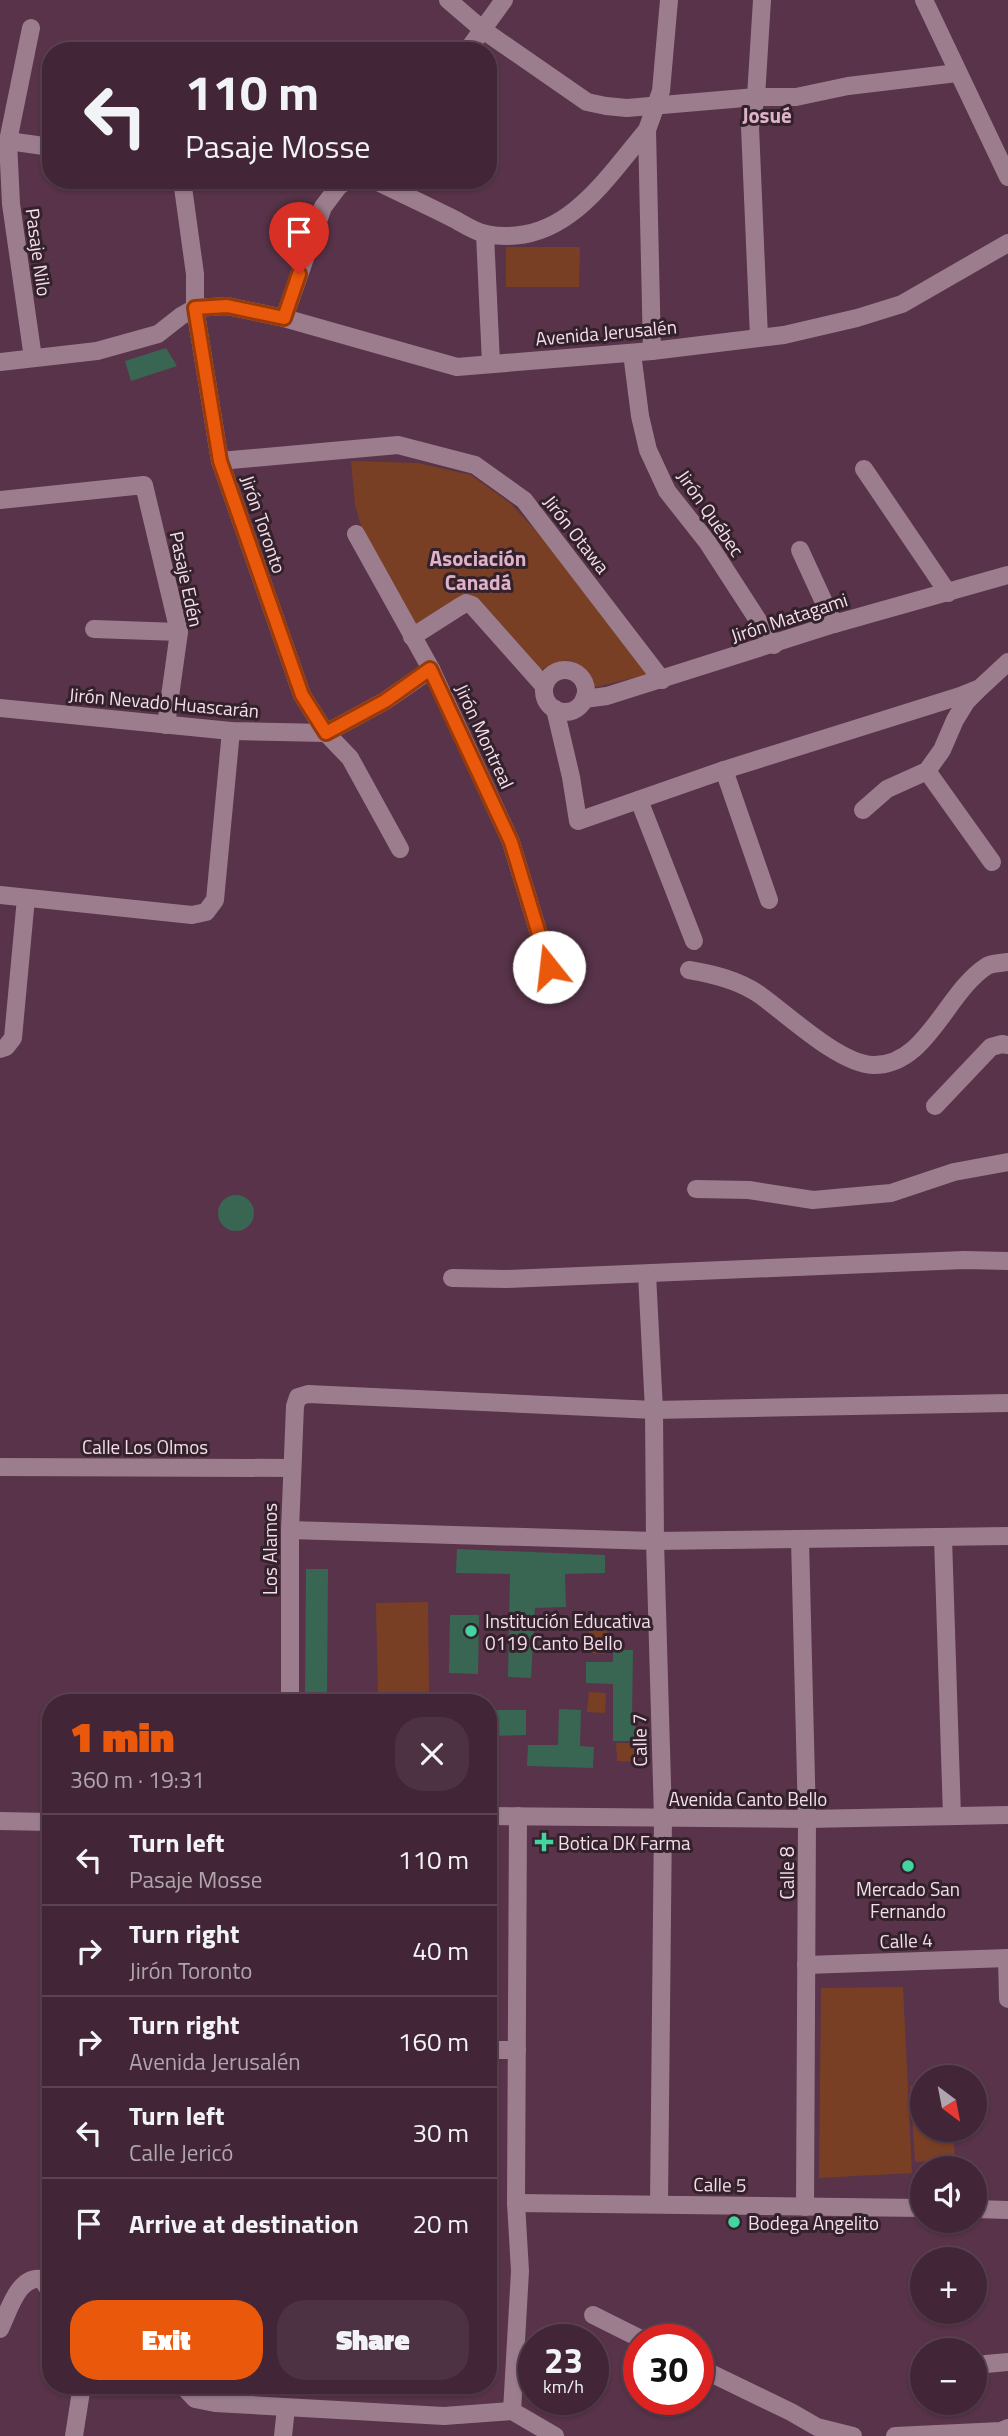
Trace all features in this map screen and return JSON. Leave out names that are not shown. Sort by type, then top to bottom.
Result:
[{"type":"street","points":[[448,0],[483,30],[587,102],[606,107],[756,97],[796,97],[848,86],[957,73]]},
{"type":"street","points":[[474,42],[504,0]]},
{"type":"street","points":[[392,189],[485,234],[517,235],[542,232],[567,218],[600,186],[647,130],[661,91],[669,0]]},
{"type":"street","points":[[759,337],[750,127],[756,97],[762,0]]},
{"type":"street","points":[[929,2],[957,73],[1008,177]]},
{"type":"street","name":"Pasaje Nilo","points":[[31,28],[8,141],[11,204],[33,358]]},
{"type":"street","points":[[647,130],[652,351]]},
{"type":"street","points":[[8,141],[42,146]]},
{"type":"street","name":"Jirón Toronto","points":[[183,189],[195,274],[195,308],[220,461],[302,695],[326,733],[350,758],[400,849]]},
{"type":"street","points":[[284,318],[323,207],[336,189]]},
{"type":"street","points":[[485,234],[491,363]]},
{"type":"street","name":"Avenida Jerusalén","points":[[195,308],[227,306],[284,318],[457,367],[632,353],[785,335],[902,304],[1008,243]]},
{"type":"street","points":[[0,362],[97,351],[158,334],[195,308]]},
{"type":"street","name":"Jirón Québec","points":[[632,353],[640,416],[648,450],[667,491],[708,543],[774,645]]},
{"type":"street","name":"Jirón Otawa","points":[[220,461],[398,445],[475,465],[524,500],[662,680]]},
{"type":"street","points":[[864,469],[948,593]]},
{"type":"street","name":"Pasaje Edén","points":[[0,500],[144,485],[179,632],[166,725]]},
{"type":"street","name":"Jirón Montreal","points":[[356,534],[430,669],[511,842],[549,967]]},
{"type":"street","points":[[800,550],[834,624]]},
{"type":"street","name":"Jirón Matagami","points":[[584,699],[607,696],[662,680],[834,624],[1008,575]]},
{"type":"street","points":[[412,637],[466,603],[472,605],[544,686],[546,699],[555,709],[571,776],[578,821],[724,770],[980,688]]},
{"type":"street","points":[[94,629],[179,632]]},
{"type":"street","points":[[863,810],[887,789],[927,771],[942,750],[966,702],[1008,662]]},
{"type":"street","points":[[326,733],[385,701],[430,669]]},
{"type":"street","points":[[544,686],[556,672],[568,670],[579,675],[585,686],[584,699],[580,705],[568,711],[555,709]]},
{"type":"street","name":"Jirón Nevado Huascarán","points":[[0,708],[231,731],[326,733]]},
{"type":"street","points":[[0,895],[191,915],[206,912],[215,900],[231,731]]},
{"type":"street","points":[[724,770],[769,900]]},
{"type":"street","points":[[927,771],[992,862]]},
{"type":"street","points":[[639,800],[694,941]]},
{"type":"street","points":[[3,1048],[13,1038],[26,898]]},
{"type":"street","points":[[689,970],[730,979],[758,993],[818,1040],[843,1055],[871,1065],[893,1062],[907,1055],[962,989],[989,964],[1008,962]]},
{"type":"street","points":[[935,1106],[991,1047],[1008,1045]]},
{"type":"street","points":[[696,1189],[749,1190],[813,1200],[891,1193],[954,1172],[1008,1162]]},
{"type":"street","points":[[452,1278],[1008,1261]]},
{"type":"street","name":"Calle 7","points":[[648,1274],[654,1410],[654,1541],[663,1818],[659,2204]]},
{"type":"street","name":"Los Alamos","points":[[290,1694],[291,1468],[295,1406],[298,1397],[308,1394],[654,1410]]},
{"type":"street","points":[[654,1410],[1008,1403]]},
{"type":"street","name":"Calle Los Olmos","points":[[0,1467],[291,1468]]},
{"type":"street","points":[[290,1530],[654,1541],[1008,1536]]},
{"type":"street","points":[[943,1538],[952,1816]]},
{"type":"street","name":"Calle 8","points":[[800,1540],[807,1819],[805,2207]]},
{"type":"street","name":"Avenida Canto Bello","points":[[497,1816],[807,1819],[1008,1815]]},
{"type":"street","points":[[512,2411],[520,2271],[516,2203],[518,1816]]},
{"type":"street","points":[[0,1821],[42,1822]]},
{"type":"street","points":[[1008,1958],[1008,1999]]},
{"type":"street","name":"Calle 4","points":[[806,1965],[1008,1958]]},
{"type":"street","points":[[497,2050],[517,2050]]},
{"type":"street","name":"Calle 5","points":[[516,2203],[910,2208]]},
{"type":"street","points":[[987,2209],[1008,2210]]},
{"type":"street","points":[[0,2329],[16,2296],[27,2281],[42,2279]]},
{"type":"street","points":[[593,2315],[623,2330]]},
{"type":"street","points":[[987,2363],[1008,2362]]},
{"type":"street","points":[[714,2375],[817,2427],[853,2436]]},
{"type":"street","points":[[74,2436],[81,2394]]},
{"type":"street","points":[[188,2394],[203,2402],[286,2408],[444,2416],[512,2411],[555,2436]]},
{"type":"street","points":[[283,2436],[286,2408]]},
{"type":"street","points":[[895,2436],[1001,2431],[1008,2428]]},
{"type":"shaded area","points":[[506,247],[580,247],[579,287],[506,287]]},
{"type":"shaded area","points":[[351,461],[418,463],[471,475],[510,503],[542,537],[649,674],[596,687],[572,662],[560,662],[539,671],[473,600],[415,628],[364,536],[355,505]]},
{"type":"shaded area","points":[[428,1602],[429,1694],[378,1694],[376,1603]]},
{"type":"shaded area","points":[[589,1627],[607,1627],[606,1654],[588,1653]]},
{"type":"shaded area","points":[[589,1692],[606,1693],[605,1713],[587,1712]]},
{"type":"shaded area","points":[[616,1743],[638,1743],[638,1762],[617,1761]]},
{"type":"shaded area","points":[[903,1987],[910,2173],[819,2178],[821,1988]]},
{"type":"shaded area","points":[[914,2142],[954,2142],[955,2156],[915,2156]]},
{"type":"building","points":[[166,348],[177,366],[131,381],[125,361]]},
{"type":"building","points":[[236,1195],[249,1200],[254,1213],[249,1226],[236,1231],[223,1226],[218,1213],[223,1200]]},
{"type":"building","points":[[457,1549],[605,1555],[605,1573],[565,1574],[566,1607],[535,1608],[531,1678],[508,1677],[510,1574],[456,1573]]},
{"type":"building","points":[[306,1569],[328,1569],[327,1694],[305,1694]]},
{"type":"building","points":[[450,1615],[479,1615],[478,1674],[449,1673]]},
{"type":"building","points":[[613,1650],[633,1650],[632,1717],[636,1717],[635,1741],[613,1741],[613,1684],[586,1683],[586,1662],[613,1662]]},
{"type":"building","points":[[559,1709],[581,1710],[580,1746],[594,1747],[593,1768],[527,1766],[528,1745],[558,1745]]},
{"type":"building","points":[[497,1710],[526,1710],[526,1735],[497,1736]]},
{"type":"place","name":"Institución Educativa 0119 Canto Bello","points":[[471,1631]]},
{"type":"place","name":"Botica DK Farma","points":[[544,1842]]},
{"type":"place","name":"Mercado San Fernando","points":[[908,1866]]},
{"type":"place","name":"Bodega Angelito","points":[[734,2222]]},
{"type":"district","name":"Josué","points":[[767,115]]},
{"type":"district","name":"Asociación Canadá","points":[[478,570]]},
{"type":"route","points":[[299,274],[284,318],[227,306],[195,308],[220,461],[302,695],[326,733],[385,701],[430,669],[511,842],[549,967]]}]
